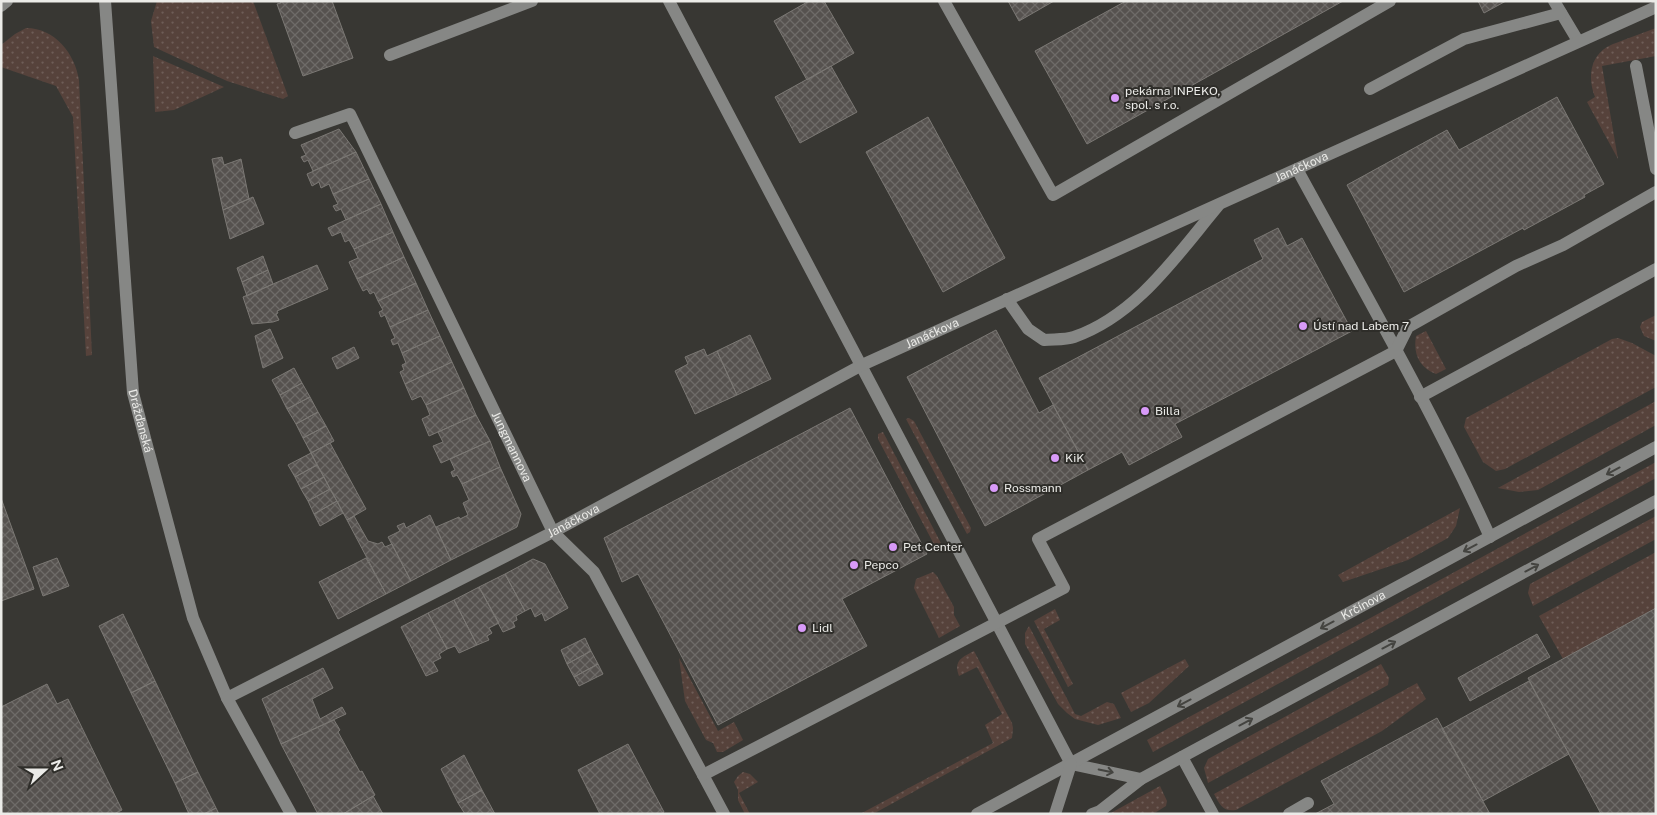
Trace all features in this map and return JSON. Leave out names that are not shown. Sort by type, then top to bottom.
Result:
[{"type":"street","points":[[1,6],[7,1]]},
{"type":"street","name":"Drážďanská","points":[[105,1],[133,393],[193,618],[227,698],[291,814]]},
{"type":"street","points":[[390,55],[532,1]]},
{"type":"street","points":[[669,1],[1071,764],[1054,814]]},
{"type":"street","points":[[944,1],[1054,195],[1390,1]]},
{"type":"street","points":[[1554,1],[1578,42]]},
{"type":"street","name":"Janáčkova","points":[[227,698],[553,532],[862,365],[1656,7]]},
{"type":"street","points":[[1370,89],[1464,39],[1561,13]]},
{"type":"street","points":[[1636,66],[1656,169]]},
{"type":"street","name":"Jungmannova","points":[[295,133],[350,114],[553,532],[594,572],[724,814]]},
{"type":"street","points":[[1297,169],[1396,351],[1470,493],[1490,537]]},
{"type":"street","points":[[703,774],[1064,588],[1038,539],[1396,351],[1408,327],[1516,266],[1563,245],[1656,192]]},
{"type":"street","points":[[1007,299],[1028,329],[1044,340],[1073,337],[1104,324],[1143,294],[1221,203]]},
{"type":"street","points":[[1420,397],[1656,269]]},
{"type":"street","name":"Krčínova","points":[[977,814],[1656,447]]},
{"type":"street","points":[[1092,814],[1100,811],[1141,779],[1656,500]]},
{"type":"street","points":[[1182,757],[1213,814]]},
{"type":"street","points":[[1071,764],[1141,779]]},
{"type":"street","points":[[1288,814],[1308,803]]},
{"type":"shaded area","points":[[157,1],[253,1],[288,96],[283,99],[227,81],[154,47],[151,21]]},
{"type":"shaded area","points":[[26,28],[46,32],[62,44],[77,70],[92,355],[86,356],[73,117],[56,86],[1,67],[1,45]]},
{"type":"shaded area","points":[[1656,28],[1656,56],[1602,66],[1618,159],[1587,102],[1595,97],[1591,84],[1593,63],[1607,47]]},
{"type":"shaded area","points":[[153,56],[224,87],[174,110],[155,112]]},
{"type":"shaded area","points":[[1656,315],[1656,341],[1644,336],[1640,327],[1642,322]]},
{"type":"shaded area","points":[[1426,331],[1446,369],[1436,374],[1421,364],[1415,349],[1416,336]]},
{"type":"shaded area","points":[[1618,338],[1656,356],[1656,387],[1505,469],[1496,471],[1483,462],[1464,427],[1466,418],[1612,339]]},
{"type":"shaded area","points":[[1656,401],[1656,425],[1538,490],[1519,492],[1498,488]]},
{"type":"shaded area","points":[[909,418],[914,421],[971,528],[967,534],[906,419]]},
{"type":"shaded area","points":[[883,432],[943,547],[936,548],[878,439],[878,434]]},
{"type":"shaded area","points":[[1656,462],[1656,478],[1153,752],[1147,740]]},
{"type":"shaded area","points":[[1460,508],[1456,526],[1448,538],[1408,560],[1343,582],[1338,575]]},
{"type":"shaded area","points":[[1656,516],[1656,539],[1533,606],[1528,593],[1530,584]]},
{"type":"shaded area","points":[[1656,552],[1656,608],[1563,659],[1539,616]]},
{"type":"shaded area","points":[[933,572],[954,607],[954,615],[960,626],[939,638],[914,588],[916,579]]},
{"type":"shaded area","points":[[1055,609],[1060,620],[1044,629],[1073,684],[1068,687],[1034,621]]},
{"type":"shaded area","points":[[1029,626],[1075,714],[1081,716],[1107,702],[1114,704],[1121,718],[1098,725],[1075,719],[1058,704],[1025,644],[1025,633]]},
{"type":"shaded area","points":[[974,651],[1012,723],[1012,738],[873,814],[860,814],[993,743],[985,725],[1002,714],[977,667],[959,676],[957,671],[960,660]]},
{"type":"shaded area","points":[[679,658],[718,731],[734,722],[743,740],[723,752],[717,752],[713,743],[706,740],[685,701]]},
{"type":"shaded area","points":[[1185,659],[1189,666],[1149,703],[1131,712],[1121,693]]},
{"type":"shaded area","points":[[1381,664],[1389,678],[1388,685],[1208,783],[1204,768],[1208,759]]},
{"type":"shaded area","points":[[1417,683],[1426,699],[1382,731],[1236,810],[1228,810],[1222,807],[1214,794]]},
{"type":"shaded area","points":[[743,772],[750,774],[758,782],[739,793],[750,814],[745,814],[738,800],[738,790],[734,782]]},
{"type":"shaded area","points":[[1160,786],[1167,801],[1166,806],[1153,814],[1109,814]]},
{"type":"building","points":[[280,1],[332,1],[353,58],[303,76],[277,4],[281,3]]},
{"type":"building","points":[[809,1],[824,1],[854,53],[807,80],[774,21]]},
{"type":"building","points":[[1008,1],[1054,1],[1019,21]]},
{"type":"building","name":"pekárna INPEKO, spol. s r.o.","points":[[1126,1],[1343,1],[1087,144],[1035,51]]},
{"type":"building","points":[[1478,1],[1506,1],[1484,13]]},
{"type":"building","points":[[831,66],[857,112],[800,143],[775,97]]},
{"type":"building","points":[[1557,97],[1604,184],[1584,195],[1585,197],[1524,230],[1523,228],[1404,292],[1347,185],[1447,130],[1459,150]]},
{"type":"building","points":[[928,117],[1005,258],[943,292],[866,152]]},
{"type":"building","points":[[339,129],[356,152],[313,171],[308,160],[304,162],[301,157],[306,155],[301,145]]},
{"type":"building","points":[[356,152],[369,179],[333,194],[329,184],[321,188],[319,182],[312,186],[307,174]]},
{"type":"building","points":[[222,157],[224,165],[241,159],[249,199],[223,210],[212,159]]},
{"type":"building","points":[[369,179],[381,204],[346,220],[341,209],[336,211],[333,206],[338,204],[333,194]]},
{"type":"building","points":[[253,197],[264,224],[230,239],[223,210]]},
{"type":"building","points":[[381,204],[393,232],[354,249],[349,240],[345,242],[341,232],[332,236],[328,228]]},
{"type":"building","points":[[1278,228],[1287,246],[1302,238],[1352,331],[1175,424],[1182,437],[1129,465],[1122,452],[1088,470],[1039,378],[1263,259],[1254,240]]},
{"type":"building","points":[[393,232],[404,257],[357,279],[349,262],[358,258],[354,249]]},
{"type":"building","points":[[263,256],[268,270],[242,282],[237,268]]},
{"type":"building","points":[[404,257],[416,283],[378,301],[374,292],[370,294],[367,289],[363,291],[357,279]]},
{"type":"building","points":[[317,265],[328,289],[277,311],[278,313],[276,314],[279,320],[252,324],[243,297]]},
{"type":"building","points":[[268,270],[273,284],[247,296],[242,282]]},
{"type":"building","points":[[416,283],[428,310],[390,327],[385,315],[381,317],[379,312],[383,310],[378,301]]},
{"type":"building","points":[[428,310],[440,336],[402,353],[398,343],[393,345],[391,340],[395,338],[390,327]]},
{"type":"building","points":[[270,329],[283,358],[263,368],[255,336]]},
{"type":"building","points":[[996,330],[1039,413],[1053,405],[1088,470],[985,526],[907,377]]},
{"type":"building","points":[[750,335],[771,379],[737,395],[717,351]]},
{"type":"building","points":[[440,336],[452,362],[405,384],[400,372],[404,370],[402,365],[406,363],[402,353]]},
{"type":"building","points":[[354,347],[359,358],[337,369],[332,358]]},
{"type":"building","points":[[704,349],[707,356],[717,351],[737,395],[695,414],[675,371],[688,364],[685,357]]},
{"type":"building","points":[[452,362],[464,388],[426,405],[421,396],[412,400],[405,384]]},
{"type":"building","points":[[294,368],[302,383],[280,395],[272,380]]},
{"type":"building","points":[[302,383],[310,397],[287,409],[280,395]]},
{"type":"building","points":[[464,388],[476,415],[429,436],[422,419],[430,415],[426,405]]},
{"type":"building","points":[[310,397],[318,412],[296,424],[287,409]]},
{"type":"building","points":[[850,408],[927,554],[842,599],[867,646],[718,725],[638,574],[622,582],[604,538]]},
{"type":"building","points":[[318,412],[326,426],[303,438],[296,424]]},
{"type":"building","points":[[476,415],[490,441],[441,463],[433,446],[443,442],[438,432]]},
{"type":"building","points":[[326,426],[334,441],[311,453],[303,438]]},
{"type":"building","points":[[490,441],[500,467],[462,484],[457,475],[453,477],[451,472],[455,470],[450,459]]},
{"type":"building","points":[[330,443],[366,509],[347,520],[311,453]]},
{"type":"building","points":[[311,453],[317,465],[295,477],[288,465]]},
{"type":"building","points":[[317,465],[324,477],[301,489],[295,477]]},
{"type":"building","points":[[500,467],[521,514],[517,527],[451,560],[436,527],[468,515],[463,503],[469,500],[462,484]]},
{"type":"building","points":[[324,477],[330,489],[308,501],[301,489]]},
{"type":"building","points":[[330,489],[337,501],[314,514],[308,501]]},
{"type":"building","points":[[1,498],[34,589],[1,601]]},
{"type":"building","points":[[337,501],[343,513],[320,526],[314,514]]},
{"type":"building","points":[[430,515],[451,560],[411,581],[388,537],[400,531],[397,526],[404,523],[406,528]]},
{"type":"building","points":[[354,516],[368,541],[378,544],[382,542],[385,547],[392,544],[411,581],[386,594],[347,520]]},
{"type":"building","points":[[57,558],[69,586],[43,596],[33,567]]},
{"type":"building","points":[[366,558],[386,594],[338,619],[319,582]]},
{"type":"building","points":[[533,559],[545,564],[568,608],[545,621],[542,613],[535,617],[531,608],[525,611],[505,574]]},
{"type":"building","points":[[505,574],[525,611],[516,616],[517,620],[513,622],[515,627],[503,632],[479,587]]},
{"type":"building","points":[[479,587],[499,623],[489,628],[492,633],[487,636],[489,640],[477,645],[454,600]]},
{"type":"building","points":[[454,600],[477,645],[459,653],[455,646],[447,649],[428,613]]},
{"type":"building","points":[[1656,608],[1656,814],[1601,814],[1528,678]]},
{"type":"building","points":[[428,613],[447,649],[439,654],[441,658],[433,662],[438,671],[426,676],[401,627]]},
{"type":"building","points":[[123,614],[155,681],[131,693],[99,626]]},
{"type":"building","points":[[1537,634],[1550,657],[1470,701],[1458,678]]},
{"type":"building","points":[[585,638],[591,651],[567,664],[561,650]]},
{"type":"building","points":[[591,651],[598,664],[574,677],[567,664]]},
{"type":"building","points":[[598,664],[603,674],[579,686],[574,677]]},
{"type":"building","points":[[323,668],[333,688],[312,699],[320,719],[342,707],[346,714],[281,744],[262,699]]},
{"type":"building","points":[[155,681],[198,772],[175,783],[131,693]]},
{"type":"building","points":[[1529,681],[1569,754],[1483,801],[1442,729]]},
{"type":"building","points":[[47,684],[57,704],[68,699],[122,810],[114,814],[1,814],[1,707]]},
{"type":"building","points":[[1437,718],[1490,814],[1315,814],[1334,804],[1321,781]]},
{"type":"building","points":[[334,720],[340,730],[338,732],[375,795],[343,814],[318,814],[281,744]]},
{"type":"building","points":[[628,744],[664,812],[661,814],[600,814],[578,770]]},
{"type":"building","points":[[464,755],[482,790],[458,803],[441,769]]},
{"type":"building","points":[[198,772],[216,808],[204,814],[189,814],[175,783]]},
{"type":"building","points":[[482,790],[495,814],[465,814],[458,803]]},
{"type":"building","points":[[373,796],[383,814],[343,814]]},
{"type":"building","points":[[216,808],[219,814],[204,814]]},
{"type":"place","name":"pekárna INPEKO, spol. s r.o.","points":[[1115,98]]},
{"type":"place","name":"Ústí nad Labem 7","points":[[1303,326]]},
{"type":"place","name":"Billa","points":[[1145,411]]},
{"type":"place","name":"KiK","points":[[1055,458]]},
{"type":"place","name":"Rossmann","points":[[994,488]]},
{"type":"place","name":"Pet Center","points":[[893,547]]},
{"type":"place","name":"Pepco","points":[[854,565]]},
{"type":"place","name":"Lidl","points":[[802,628]]}]
